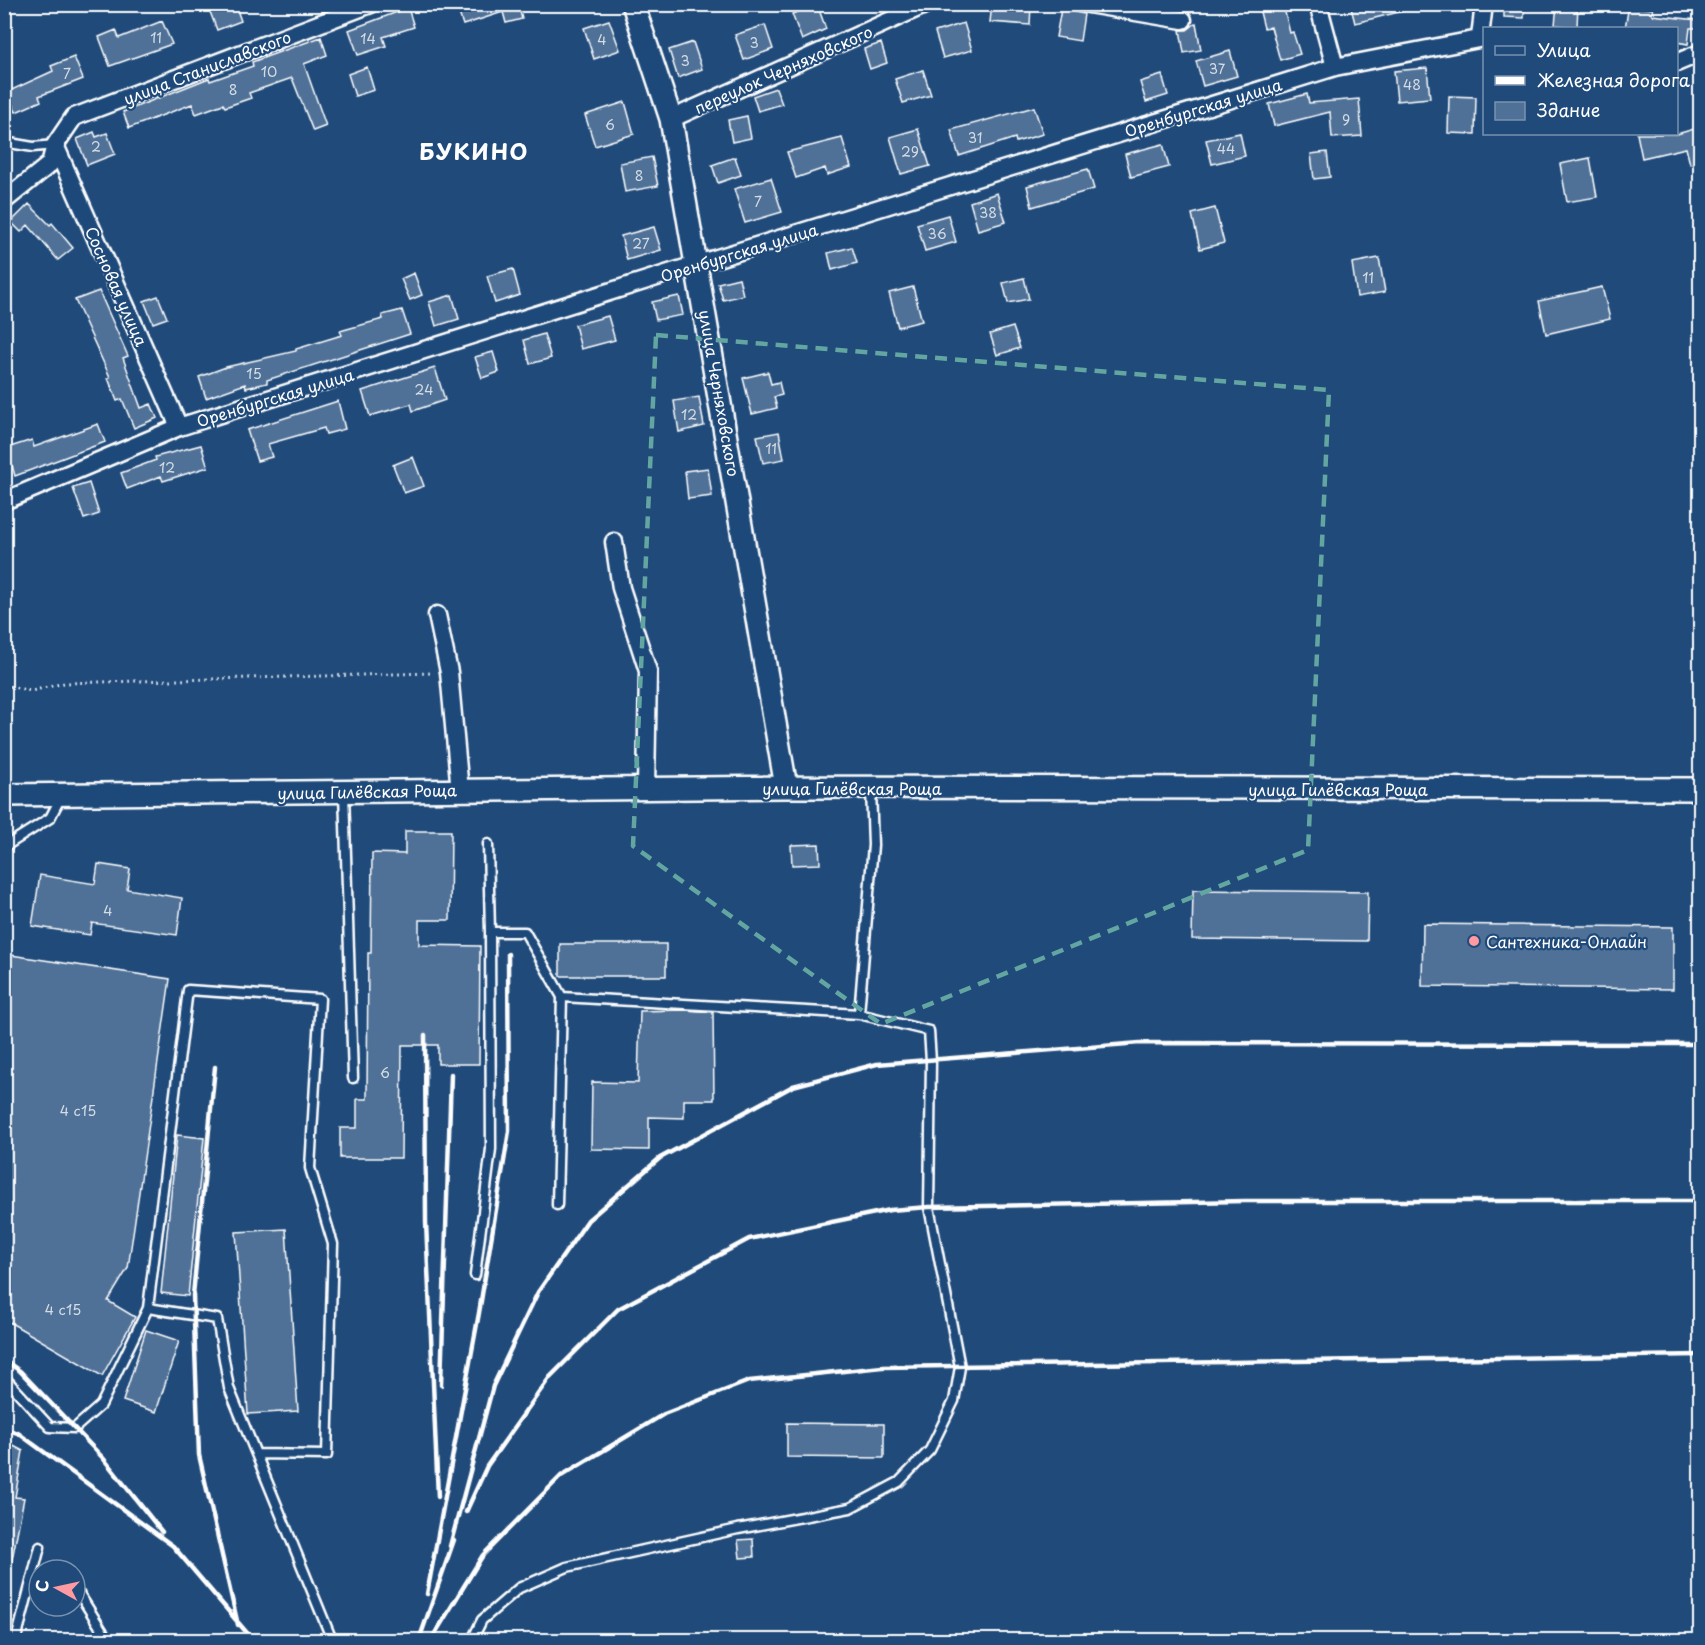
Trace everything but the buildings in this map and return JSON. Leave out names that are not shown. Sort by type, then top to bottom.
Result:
[{"type":"street","name":"улица Станиславского","points":[[4,201],[50,164],[56,145],[74,117],[371,4]]},
{"type":"street","name":"улица Черняховского","points":[[633,4],[671,119],[698,264],[786,787]]},
{"type":"street","name":"переулок Черняховского","points":[[671,119],[927,4]]},
{"type":"street","points":[[1088,4],[1183,20]]},
{"type":"street","points":[[1318,4],[1335,67]]},
{"type":"street","points":[[1482,38],[1484,4]]},
{"type":"street","name":"Оренбургская улица","points":[[4,501],[179,427],[698,264],[1335,67],[1482,38]]},
{"type":"street","points":[[1678,63],[1701,53]]},
{"type":"street","name":"Сосновая улица","points":[[56,145],[179,427]]},
{"type":"street","points":[[615,542],[621,588],[648,671],[646,789]]},
{"type":"street","points":[[437,615],[449,672],[460,790]]},
{"type":"street","name":"улица Гилёвская Роща","points":[[4,795],[786,787],[871,789],[1701,789]]},
{"type":"lane","points":[[4,142],[33,147],[56,145]]},
{"type":"lane","points":[[859,1014],[873,845],[871,789]]},
{"type":"lane","points":[[344,792],[353,1078]]},
{"type":"lane","points":[[4,847],[50,818],[63,794]]},
{"type":"lane","points":[[476,1275],[490,1149],[488,844]]},
{"type":"lane","points":[[490,932],[525,932],[562,997],[557,1205]]},
{"type":"lane","points":[[4,1377],[50,1427],[75,1428],[101,1406],[148,1308],[188,990],[320,999],[310,1168],[333,1244],[327,1455],[256,1454]]},
{"type":"lane","points":[[472,1641],[482,1620],[519,1588],[567,1568],[738,1529],[849,1508],[899,1482],[930,1450],[954,1401],[960,1367],[929,1207],[931,1061],[928,1031],[859,1014],[562,997]]},
{"type":"lane","points":[[148,1308],[217,1319],[229,1388],[332,1641]]},
{"type":"lane","points":[[16,1641],[40,1546]]},
{"type":"lane","points":[[87,1606],[108,1641]]},
{"type":"path","points":[[4,559],[4,574]]},
{"type":"path","points":[[4,685],[31,691],[64,682],[449,672]]},
{"type":"highlighted area","points":[[656,335],[1329,390],[1308,850],[881,1024],[633,846]]},
{"type":"railway","points":[[427,1594],[479,1313],[509,1131],[508,954]]},
{"type":"railway","points":[[425,1035],[426,1222],[438,1497]]},
{"type":"railway","points":[[450,1546],[493,1386],[538,1292],[588,1220],[660,1158],[793,1086],[877,1064],[1140,1043],[1700,1044]]},
{"type":"railway","points":[[215,1067],[193,1295],[199,1455],[238,1625]]},
{"type":"railway","points":[[441,1385],[451,1074]]},
{"type":"railway","points":[[466,1512],[487,1466],[550,1377],[618,1309],[749,1239],[890,1210],[929,1207],[1245,1201],[1700,1201]]},
{"type":"railway","points":[[431,1640],[483,1555],[561,1476],[664,1414],[749,1381],[882,1367],[1700,1355]]},
{"type":"railway","points":[[4,1360],[20,1371],[103,1458],[162,1532]]},
{"type":"railway","points":[[4,1429],[18,1433],[173,1546],[253,1640]]},
{"type":"railway","points":[[419,1640],[454,1540]]},
{"type":"place","name":"Сантехника-Онлайн","points":[[1474,941]]},
{"type":"district","name":"БУКИНО","points":[[474,150]]}]
